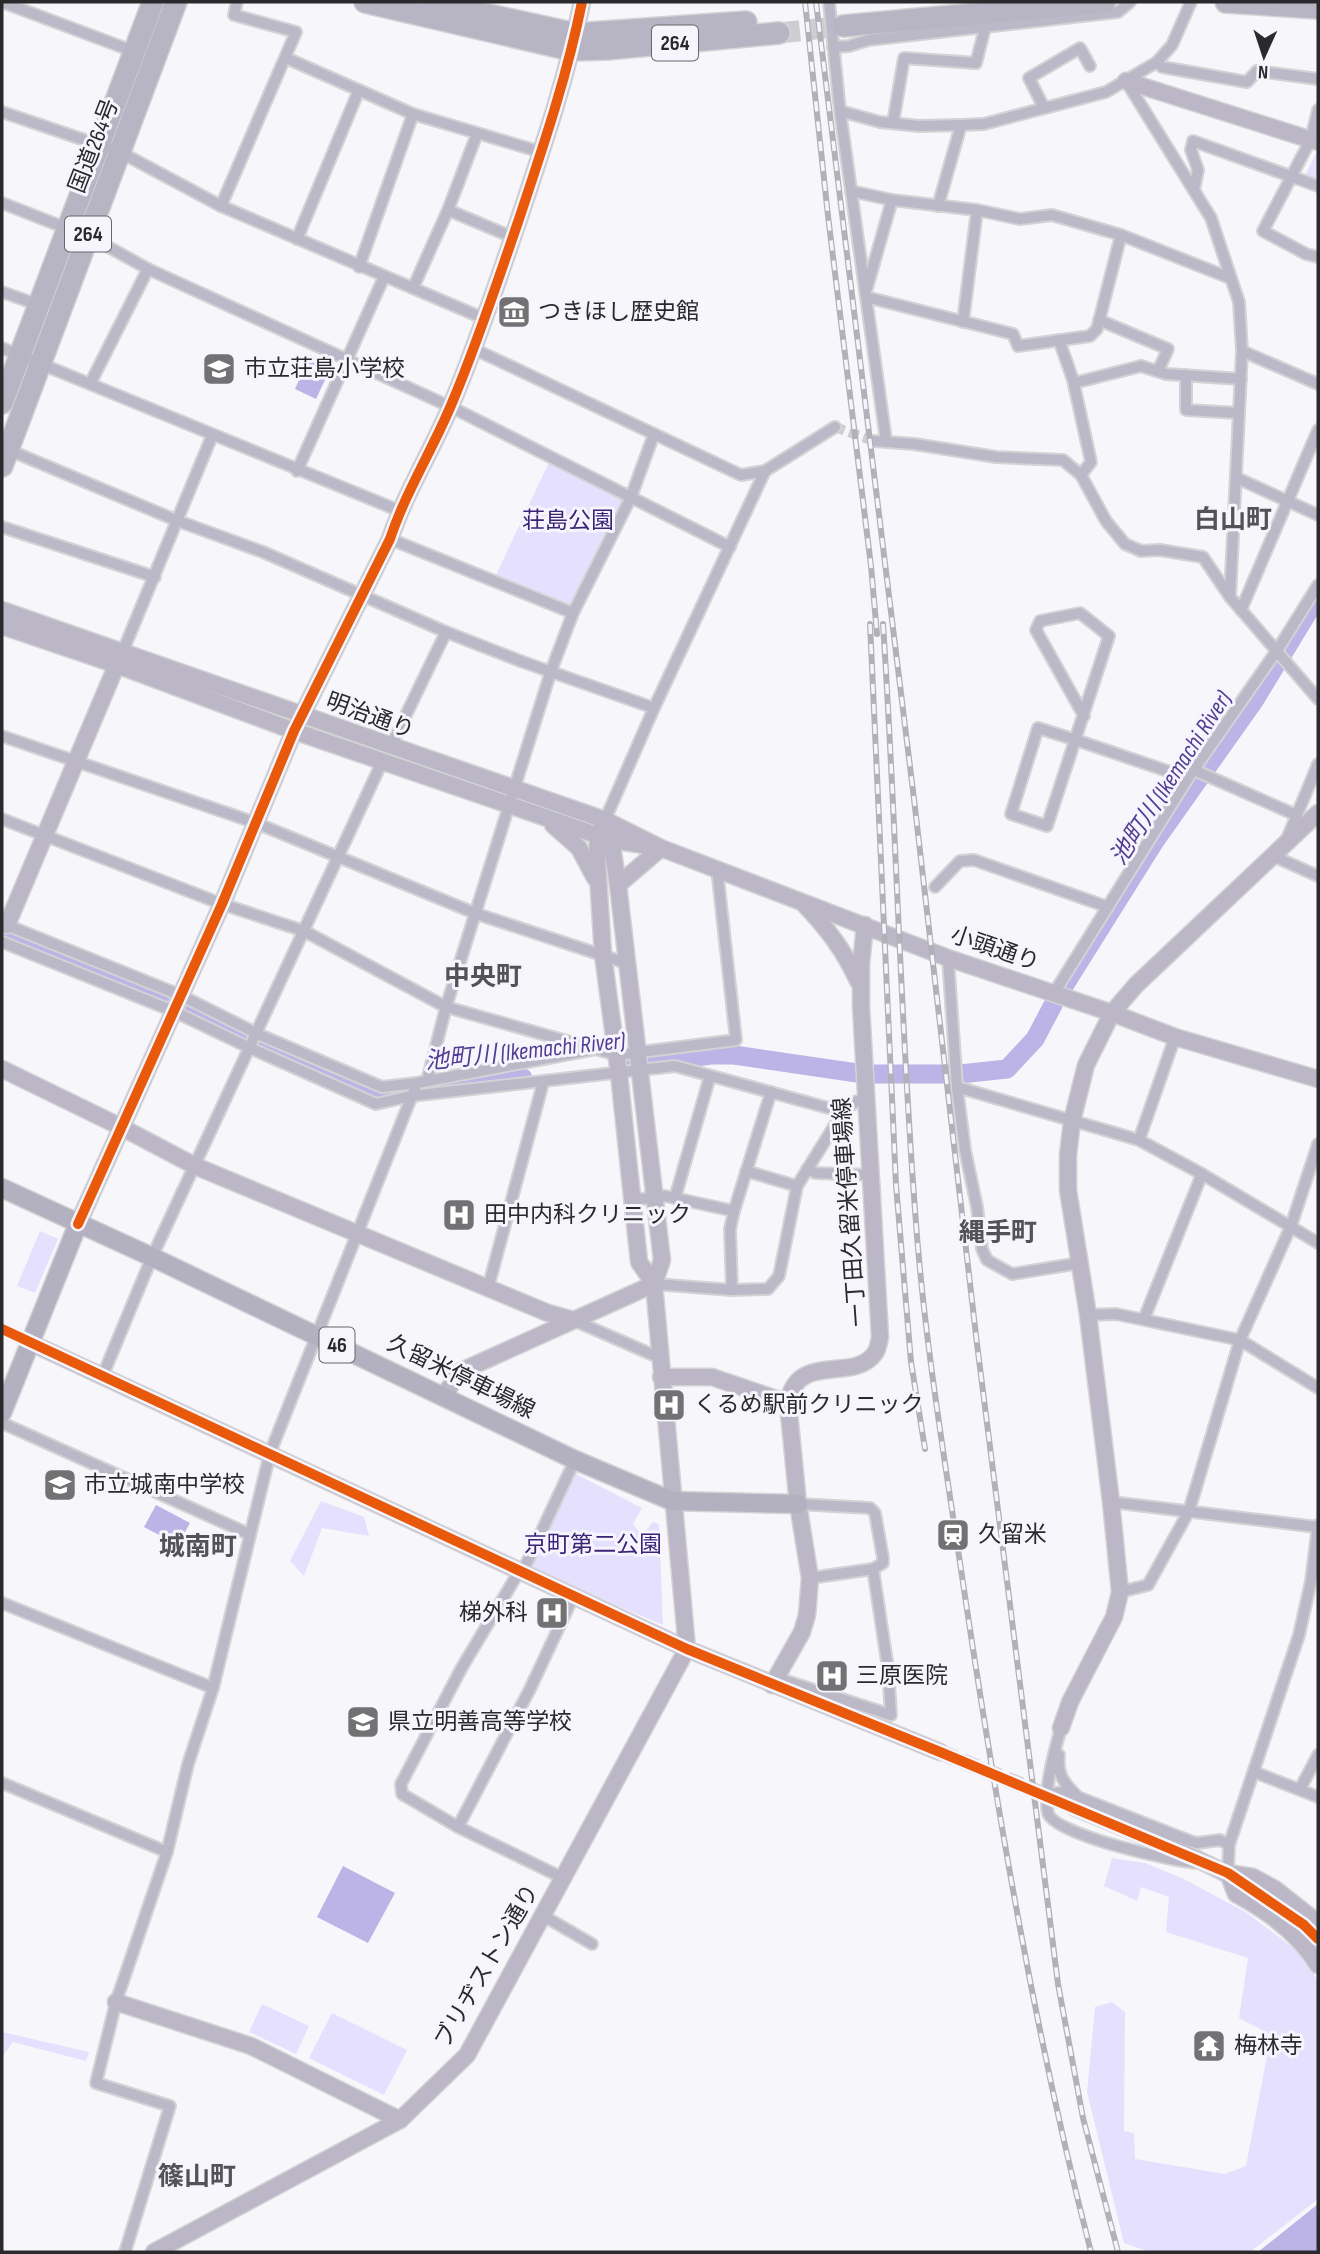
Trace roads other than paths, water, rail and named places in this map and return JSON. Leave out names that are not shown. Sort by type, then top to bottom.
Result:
[{"type":"highway","name":"国道264号","points":[[2,402],[39,305],[120,152],[144,56],[153,2]]},
{"type":"highway","name":"国道264号","points":[[4,454],[20,355],[78,232],[100,145],[144,56],[176,2]]},
{"type":"highway","name":"264","points":[[365,2],[573,42],[779,26]]},
{"type":"highway","name":"264","points":[[430,2],[474,7],[573,42]]},
{"type":"highway","points":[[838,13],[946,2]]},
{"type":"highway","points":[[838,13],[1105,2]]},
{"type":"highway","points":[[1226,2],[1318,8]]},
{"type":"main road","name":"久留米停車場線","points":[[2,1188],[575,1460],[672,1501]]},
{"type":"main road","points":[[2,1413],[78,1224]]},
{"type":"main road","name":"46","points":[[672,1501],[798,1504]]},
{"type":"street","points":[[2,2],[144,56]]},
{"type":"street","points":[[221,205],[296,32],[234,15],[237,2]]},
{"type":"street","points":[[78,1224],[222,904],[294,731],[390,539],[400,511],[451,407],[485,319],[541,152],[582,2]]},
{"type":"street","points":[[833,47],[849,46],[868,40],[1118,12],[1130,2]]},
{"type":"street","points":[[840,111],[893,124],[984,124],[1106,92],[1157,62],[1172,45],[1191,2]]},
{"type":"street","points":[[838,13],[833,47],[840,111],[886,440]]},
{"type":"street","points":[[893,124],[904,58],[976,63],[985,28]]},
{"type":"street","points":[[1044,108],[1029,78],[1080,48],[1090,66]]},
{"type":"street","points":[[286,58],[413,114],[541,152]]},
{"type":"street","points":[[1157,62],[1162,67],[1247,82],[1257,71],[1318,79]]},
{"type":"street","points":[[1126,80],[1315,141]]},
{"type":"street","points":[[1126,80],[1211,218],[1239,302],[1242,351],[1230,597]]},
{"type":"street","points":[[297,239],[359,90]]},
{"type":"street","points":[[1318,110],[1315,141],[1263,231],[1306,254],[1318,257]]},
{"type":"street","points":[[2,112],[120,152],[221,205],[359,267],[485,319]]},
{"type":"street","points":[[359,267],[413,114]]},
{"type":"street","points":[[938,206],[961,125]]},
{"type":"street","points":[[412,288],[448,210],[477,134]]},
{"type":"street","points":[[1194,190],[1198,170],[1191,150],[1193,141],[1318,186]]},
{"type":"street","points":[[851,191],[892,200],[977,210],[1020,219],[1052,215],[1121,235],[1230,278]]},
{"type":"street","points":[[866,295],[892,200]]},
{"type":"street","points":[[2,203],[78,232],[148,269],[451,407],[730,547]]},
{"type":"street","points":[[448,210],[512,237]]},
{"type":"street","points":[[963,322],[977,210]]},
{"type":"street","points":[[866,295],[1013,334],[1018,346],[1090,336],[1097,329],[1121,235]]},
{"type":"street","points":[[90,384],[148,269]]},
{"type":"street","points":[[297,471],[384,277]]},
{"type":"street","points":[[2,292],[39,305]]},
{"type":"street","points":[[1099,320],[1168,349],[1158,372]]},
{"type":"street","points":[[1059,340],[1074,383],[1091,462],[1081,475]]},
{"type":"street","points":[[474,349],[741,475],[765,471],[835,427]]},
{"type":"street","points":[[1242,351],[1318,384]]},
{"type":"street","points":[[20,355],[297,471],[400,511]]},
{"type":"street","points":[[1074,383],[1141,366],[1166,374],[1241,379]]},
{"type":"street","points":[[1186,374],[1186,410],[1239,413]]},
{"type":"street","points":[[1241,610],[1318,429]]},
{"type":"street","points":[[125,2252],[170,2106],[96,2083],[117,2002],[167,1852],[188,1763],[213,1688],[270,1453],[411,1096],[422,1082],[477,914],[551,671],[573,613],[631,497],[654,434]]},
{"type":"street","points":[[3,932],[155,577],[212,436]]},
{"type":"street","points":[[874,441],[886,440],[996,457],[1062,460],[1081,475],[1106,520],[1125,544],[1141,551],[1160,550],[1203,557],[1230,597],[1278,649],[1318,699]]},
{"type":"street","points":[[4,454],[263,552],[446,632],[654,708]]},
{"type":"street","points":[[654,1284],[639,1262],[617,1055],[603,955],[599,886],[605,820],[654,708],[765,471]]},
{"type":"street","points":[[1237,478],[1318,515]]},
{"type":"street","points":[[2,527],[155,577]]},
{"type":"street","points":[[390,539],[573,613]]},
{"type":"street","points":[[1054,993],[1191,774],[1278,649],[1318,585]]},
{"type":"street","name":"明治通り","points":[[2,610],[294,731],[387,753]]},
{"type":"street","points":[[1084,716],[1036,631],[1040,621],[1080,613],[1109,636],[1084,716],[1076,740],[1047,826],[1011,814],[1038,728],[1076,740],[1191,774],[1296,815]]},
{"type":"street","name":"明治通り","points":[[2,626],[120,658],[303,714],[387,753],[511,797],[605,820]]},
{"type":"street","points":[[103,1375],[152,1257],[338,856],[446,632]]},
{"type":"street","points":[[2,736],[256,823],[477,914],[626,962]]},
{"type":"street","points":[[1278,852],[1318,764]]},
{"type":"street","name":"明治通り","points":[[511,797],[542,817],[605,838]]},
{"type":"street","points":[[1205,1863],[1181,1862],[1086,1837],[1063,1827],[1048,1814],[1052,1759],[1061,1728],[1070,1702],[1114,1617],[1120,1592],[1088,1315],[1069,1190],[1068,1155],[1072,1121],[1086,1065],[1112,1013],[1136,985],[1318,813]]},
{"type":"street","points":[[542,817],[579,848],[599,886]]},
{"type":"street","points":[[2,819],[222,904],[304,931],[446,1007],[617,1055],[736,1040],[717,869]]},
{"type":"street","points":[[605,820],[661,848],[865,925]]},
{"type":"street","points":[[605,838],[661,848]]},
{"type":"street","points":[[605,838],[618,885],[662,1260],[654,1284],[687,1649]]},
{"type":"street","points":[[618,885],[661,848]]},
{"type":"street","points":[[1278,852],[1318,876]]},
{"type":"street","points":[[935,887],[960,860],[974,860],[1108,907]]},
{"type":"street","points":[[801,900],[833,936],[861,986]]},
{"type":"street","name":"小頭通り","points":[[865,925],[948,958],[1175,1037],[1318,1079]]},
{"type":"street","name":"一丁田久留米停車場線","points":[[788,1403],[790,1388],[803,1375],[850,1366],[867,1360],[876,1352],[880,1324],[863,1062],[861,986],[865,925]]},
{"type":"street","points":[[3,932],[180,995],[256,1033],[382,1087],[594,1050]]},
{"type":"street","points":[[3,932],[376,1104],[411,1096],[675,1066],[843,1112]]},
{"type":"street","points":[[948,958],[957,1087],[982,1250],[988,1260],[1012,1274],[1080,1263]]},
{"type":"street","points":[[1139,1140],[1175,1037]]},
{"type":"street","points":[[2,1069],[121,1126],[195,1166],[660,1358]]},
{"type":"street","points":[[675,1198],[710,1076]]},
{"type":"street","points":[[488,1288],[543,1083]]},
{"type":"street","points":[[957,1087],[1139,1140],[1318,1243]]},
{"type":"street","points":[[732,1290],[730,1229],[771,1092]]},
{"type":"street","points":[[444,1396],[459,1372],[654,1284],[732,1290],[768,1289],[779,1276],[797,1186],[843,1112],[865,1095]]},
{"type":"street","points":[[1120,1592],[1148,1585],[1189,1511],[1240,1340],[1291,1226],[1318,1144]]},
{"type":"street","points":[[807,1169],[816,1173],[871,1175]]},
{"type":"street","points":[[746,1171],[797,1186]]},
{"type":"street","points":[[1144,1319],[1202,1174]]},
{"type":"street","points":[[633,1200],[675,1198],[734,1211]]},
{"type":"street","points":[[1088,1315],[1116,1314],[1240,1340],[1318,1388]]},
{"type":"street","points":[[2,1329],[687,1649],[775,1681],[940,1752]]},
{"type":"street","points":[[661,1377],[712,1377],[788,1403],[798,1504],[810,1578],[807,1615],[802,1632],[775,1681]]},
{"type":"street","points":[[2,1423],[249,1534]]},
{"type":"street","points":[[563,1878],[458,1827],[402,1794],[401,1784],[461,1669],[522,1570],[575,1460]]},
{"type":"street","points":[[1111,1502],[1317,1526],[1311,1581],[1298,1635],[1229,1845],[1228,1873],[1236,1894],[1262,1908],[1302,1944],[1318,1965]]},
{"type":"street","points":[[798,1504],[870,1508],[875,1513],[883,1558],[883,1563],[873,1569],[810,1578]]},
{"type":"street","points":[[775,1681],[891,1715],[888,1668],[873,1569]]},
{"type":"street","points":[[458,1827],[548,1654],[574,1595]]},
{"type":"street","points":[[2,1603],[213,1688]]},
{"type":"street","name":"ブリヂストン通り","points":[[154,2252],[400,2120],[467,2055],[687,1649]]},
{"type":"street","points":[[1061,1728],[1058,1765],[1061,1779],[1077,1803],[1197,1843],[1220,1840],[1229,1845]]},
{"type":"street","points":[[1300,1789],[1318,1755]]},
{"type":"street","points":[[1254,1772],[1318,1797]]},
{"type":"street","points":[[2,1783],[167,1852]]},
{"type":"street","points":[[1048,1801],[1055,1793],[1065,1792],[1077,1803],[1228,1873],[1304,1925],[1318,1939]]},
{"type":"street","points":[[1228,1873],[1253,1877],[1275,1889],[1318,1923]]},
{"type":"street","points":[[542,1916],[592,1944]]},
{"type":"street","points":[[117,2002],[251,2046],[400,2120]]},
{"type":"waterway","name":"池町川 (Ikemachi River)","points":[[1064,986],[1155,841],[1254,701],[1318,596]]},
{"type":"waterway","name":"池町川 (Ikemachi River)","points":[[2,932],[192,1011],[372,1092],[387,1093],[523,1078]]},
{"type":"waterway","name":"池町川 (Ikemachi River)","points":[[623,1067],[711,1055],[734,1055],[864,1074],[960,1074],[1007,1069],[1035,1039],[1053,1005]]},
{"type":"tunnel","points":[[779,33],[843,26]]},
{"type":"tunnel","points":[[835,427],[874,441]]},
{"type":"tunnel","points":[[940,1752],[1074,1807]]},
{"type":"railway","points":[[805,2],[877,634]]},
{"type":"railway","points":[[816,2],[914,799],[977,1344],[1058,1984],[1083,2118],[1118,2252]]},
{"type":"railway","points":[[870,624],[896,1185],[911,1362],[925,1449]]},
{"type":"railway","points":[[883,624],[910,1137],[930,1358],[979,1685],[1020,1929],[1053,2091],[1091,2252]]},
{"type":"place","name":"つきほし歴史館","points":[[514,312]]},
{"type":"place","name":"市立荘島小学校","points":[[219,369]]},
{"type":"place","name":"田中内科クリニック","points":[[459,1215]]},
{"type":"place","name":"くるめ駅前クリニック","points":[[669,1405]]},
{"type":"place","name":"市立城南中学校","points":[[60,1485]]},
{"type":"place","name":"久留米","points":[[953,1535]]},
{"type":"place","name":"梯外科","points":[[552,1613]]},
{"type":"place","name":"三原医院","points":[[832,1676]]},
{"type":"place","name":"県立明善高等学校","points":[[363,1722]]},
{"type":"place","name":"梅林寺","points":[[1209,2046]]},
{"type":"district","name":"白山町","points":[[1233,520]]},
{"type":"district","name":"中央町","points":[[483,977]]},
{"type":"district","name":"縄手町","points":[[998,1233]]},
{"type":"district","name":"城南町","points":[[198,1547]]},
{"type":"district","name":"篠山町","points":[[197,2177]]},
{"type":"park label","name":"荘島公園","points":[[568,521]]},
{"type":"park label","name":"京町第二公園","points":[[593,1545]]}]
